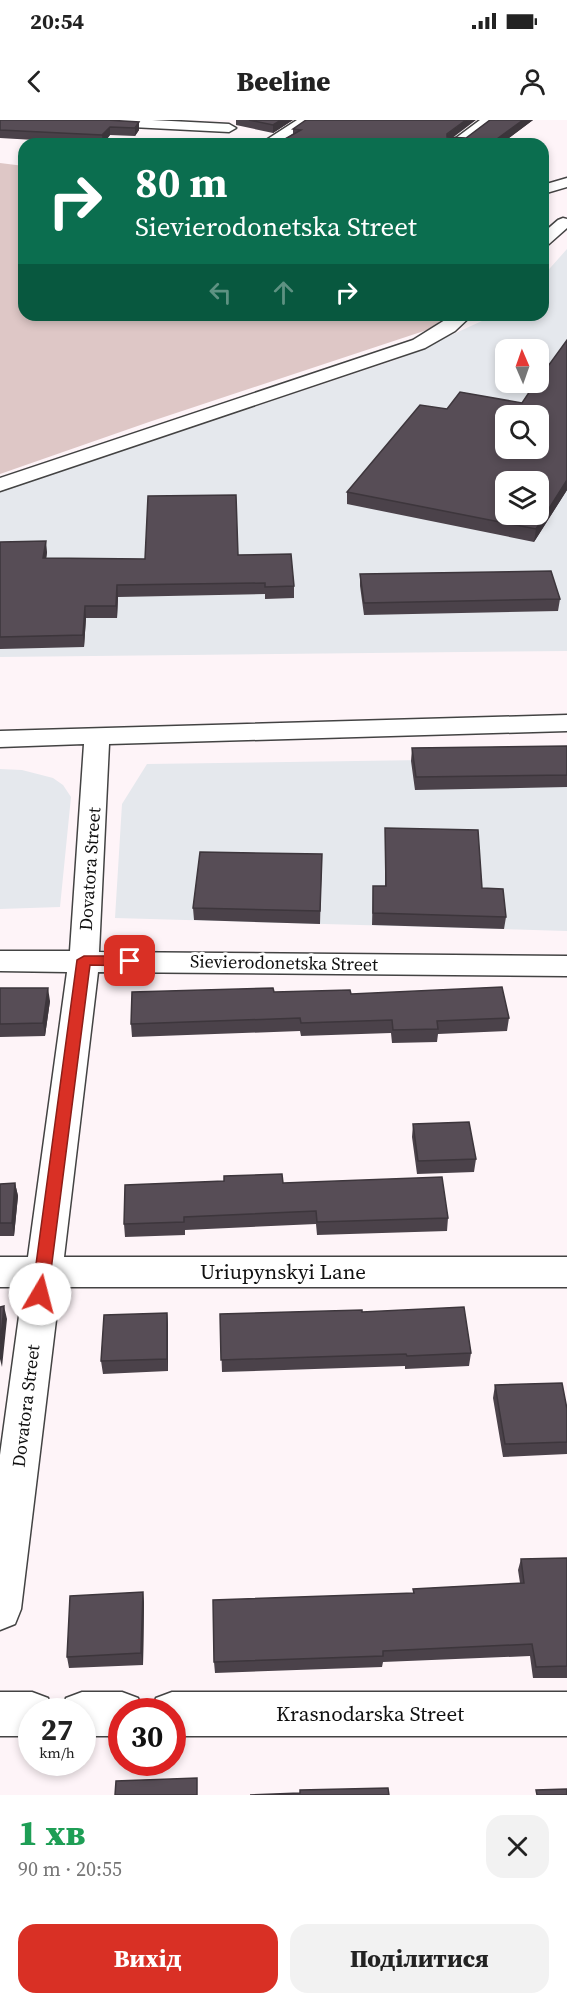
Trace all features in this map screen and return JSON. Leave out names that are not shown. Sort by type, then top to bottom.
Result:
[{"type":"street","points":[[73,120],[226,124],[242,138]]},
{"type":"street","points":[[277,138],[307,120]]},
{"type":"street","points":[[464,138],[489,120]]},
{"type":"street","points":[[549,188],[567,182]]},
{"type":"street","points":[[549,222],[565,223]]},
{"type":"street","points":[[549,236],[565,223]]},
{"type":"street","points":[[0,485],[419,344],[456,321]]},
{"type":"street","points":[[0,739],[567,723]]},
{"type":"street","name":"Dovatora Street","points":[[0,1609],[84,960],[97,737]]},
{"type":"street","name":"Sievierodonetska Street","points":[[0,961],[567,966]]},
{"type":"street","name":"Uriupynskyi Lane","points":[[0,1272],[567,1272]]},
{"type":"street","points":[[0,1714],[18,1714]]},
{"type":"street","name":"Krasnodarska Street","points":[[186,1714],[567,1714]]},
{"type":"shaded area","points":[[0,163],[18,165],[18,321],[440,321],[430,329],[0,474]]},
{"type":"shaded area","points":[[567,249],[567,651],[0,657],[0,492],[401,358],[482,321],[549,321],[549,269]]},
{"type":"shaded area","points":[[567,758],[567,931],[115,918],[122,804],[147,764]]},
{"type":"shaded area","points":[[0,769],[22,770],[53,778],[63,785],[71,797],[60,907],[0,909]]},
{"type":"building","points":[[0,120],[139,122],[135,128],[110,127],[102,135],[0,130]]},
{"type":"building","points":[[249,120],[281,120],[273,125]]},
{"type":"building","points":[[306,120],[466,120],[447,134],[447,137],[466,138],[287,138],[301,130],[293,129]]},
{"type":"building","points":[[490,120],[523,120],[498,138],[466,138]]},
{"type":"building","points":[[567,340],[567,480],[549,508],[549,471],[495,471],[495,521],[347,492],[420,405],[447,409],[460,392],[522,403],[529,393],[549,393],[549,365]]},
{"type":"building","points":[[236,495],[238,555],[291,554],[294,586],[265,587],[265,583],[117,585],[116,606],[85,606],[83,635],[0,637],[0,542],[46,541],[43,558],[145,559],[148,496]]},
{"type":"building","points":[[516,525],[539,525],[536,529]]},
{"type":"building","points":[[551,571],[560,599],[364,603],[360,574]]},
{"type":"building","points":[[567,746],[567,775],[416,777],[412,748]]},
{"type":"building","points":[[385,828],[478,830],[482,888],[503,889],[506,917],[373,913],[373,886],[386,886]]},
{"type":"building","points":[[200,852],[322,854],[320,911],[193,908]]},
{"type":"building","points":[[502,987],[509,1018],[437,1021],[438,1029],[393,1030],[392,1020],[301,1023],[300,1018],[131,1024],[132,992],[273,988],[274,992],[350,990],[351,994]]},
{"type":"building","points":[[0,988],[48,988],[43,1023],[0,1024]]},
{"type":"building","points":[[469,1122],[476,1159],[418,1161],[413,1124]]},
{"type":"building","points":[[282,1174],[283,1183],[442,1177],[448,1218],[317,1222],[316,1211],[184,1217],[184,1222],[124,1224],[125,1185],[224,1181],[224,1176]]},
{"type":"building","points":[[15,1183],[12,1223],[0,1223],[0,1184]]},
{"type":"building","points":[[4,1306],[0,1346],[0,1307]]},
{"type":"building","points":[[464,1307],[471,1353],[221,1360],[220,1314],[362,1310],[362,1312]]},
{"type":"building","points":[[167,1313],[167,1359],[101,1361],[104,1315]]},
{"type":"building","points":[[562,1383],[567,1409],[567,1442],[505,1444],[495,1385]]},
{"type":"building","points":[[567,1558],[567,1666],[536,1667],[532,1644],[383,1651],[383,1656],[214,1662],[213,1600],[414,1593],[413,1589],[524,1583],[521,1559]]},
{"type":"building","points":[[143,1592],[141,1653],[67,1657],[70,1596]]},
{"type":"building","points":[[197,1778],[197,1795],[115,1795],[116,1781]]},
{"type":"building","points":[[388,1788],[389,1795],[250,1795],[300,1793],[300,1790]]},
{"type":"building","points":[[567,1789],[567,1795],[537,1795],[536,1790]]},
{"type":"route","points":[[40,1294],[84,960],[130,961]]}]
